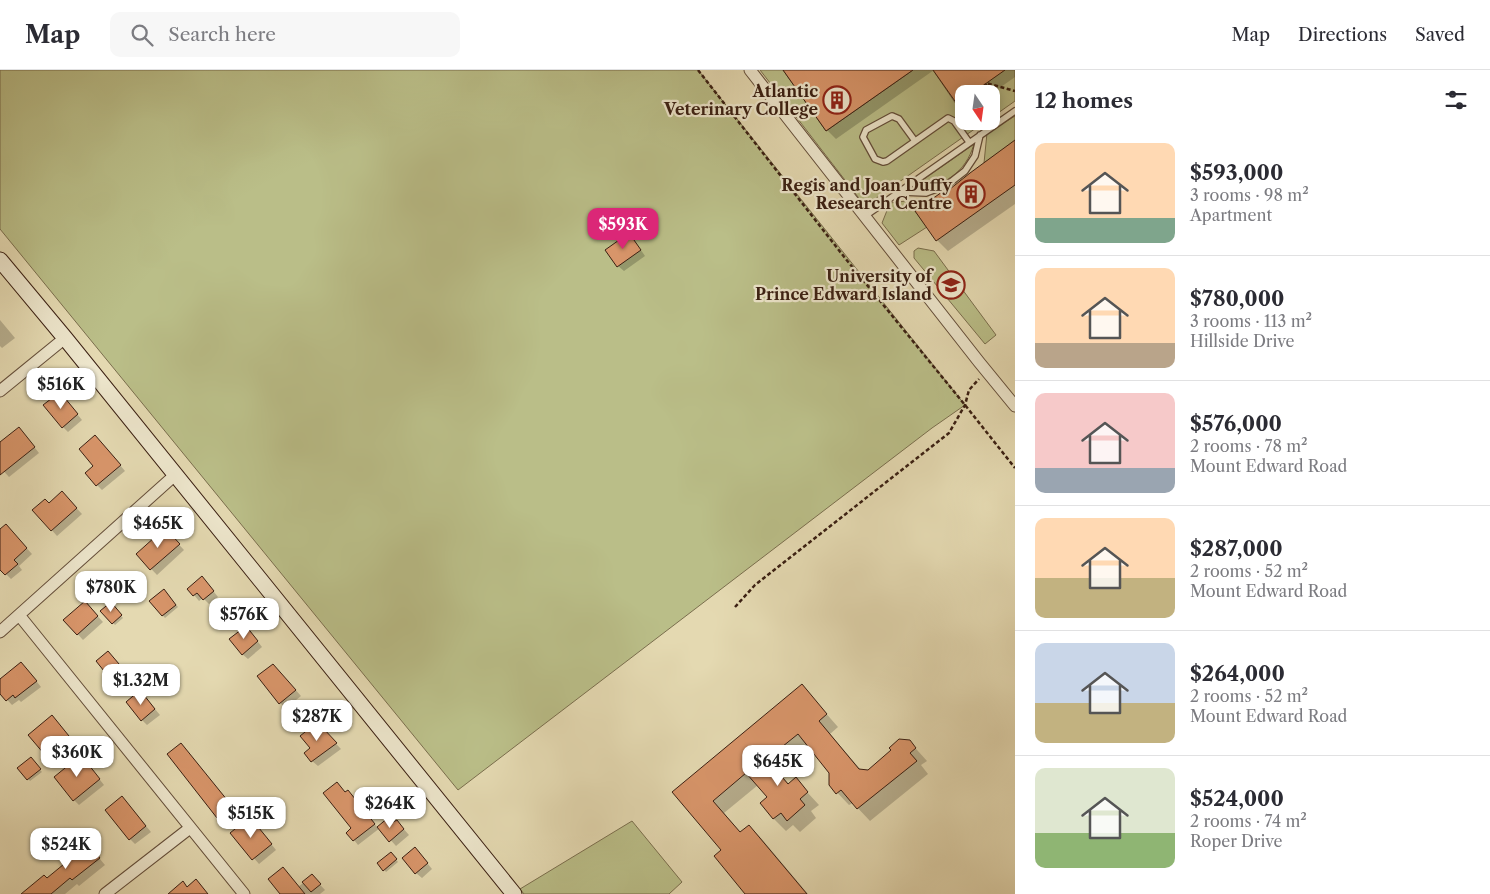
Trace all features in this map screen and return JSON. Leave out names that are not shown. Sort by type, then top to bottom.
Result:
[{"type":"street","points":[[750,70],[1015,406]]},
{"type":"street","points":[[0,260],[514,894]]},
{"type":"street","points":[[0,391],[65,338]]},
{"type":"street","points":[[0,632],[175,475]]},
{"type":"street","points":[[19,615],[244,894]]},
{"type":"street","points":[[105,894],[190,828]]},
{"type":"lane","points":[[865,216],[1015,111]]},
{"type":"lane","points":[[915,141],[900,119],[892,116],[866,130],[862,137],[876,159],[883,162],[915,141],[948,118],[954,121],[970,142]]},
{"type":"lane","points":[[901,192],[926,193],[946,184],[961,174],[970,165],[975,156],[980,134]]},
{"type":"path","points":[[698,70],[845,258],[966,405],[1015,468]]},
{"type":"path","points":[[1000,87],[1015,91]]},
{"type":"path","points":[[735,608],[755,585],[949,433],[966,405],[969,390],[987,371]]},
{"type":"green space","points":[[0,70],[698,70],[965,405],[932,428],[458,790],[0,229]]},
{"type":"green space","points":[[760,70],[783,70],[826,131],[913,70],[933,70],[955,103],[955,130],[973,130],[865,206]]},
{"type":"green space","points":[[1004,70],[1015,70],[1015,101],[1000,112],[1000,85],[983,85]]},
{"type":"green space","points":[[1015,116],[1015,141],[984,163],[987,133],[992,130],[1000,130],[1000,125]]},
{"type":"green space","points":[[974,144],[965,163],[952,177],[934,185],[914,186]]},
{"type":"green space","points":[[906,201],[907,209],[927,202],[915,211],[927,227],[899,245],[882,223],[890,203]]},
{"type":"green space","points":[[918,248],[934,251],[996,335],[985,344],[914,258],[914,251]]},
{"type":"green space","points":[[632,821],[682,882],[669,894],[524,894],[520,889]]},
{"type":"building","name":"Atlantic Veterinary College","points":[[783,70],[913,70],[826,131]]},
{"type":"building","points":[[933,70],[1005,70],[984,85],[955,85],[955,101]]},
{"type":"building","name":"Regis and Joan Duffy Research Centre","points":[[1015,140],[1015,185],[936,241],[915,211],[942,192],[950,189]]},
{"type":"building","points":[[629,233],[641,250],[617,267],[605,250]]},
{"type":"building","points":[[60,392],[78,414],[62,428],[43,405]]},
{"type":"building","points":[[19,427],[35,447],[0,475],[0,442]]},
{"type":"building","points":[[95,435],[121,465],[96,486],[85,473],[93,466],[79,449]]},
{"type":"building","points":[[62,491],[77,508],[51,531],[32,510],[45,499],[49,503]]},
{"type":"building","points":[[6,524],[27,548],[14,560],[18,564],[5,575],[0,570],[0,529]]},
{"type":"building","points":[[165,528],[180,544],[150,570],[136,554]]},
{"type":"building","points":[[202,576],[214,591],[203,600],[197,593],[193,596],[187,589]]},
{"type":"building","points":[[164,589],[176,605],[162,616],[149,601]]},
{"type":"building","points":[[85,601],[98,616],[77,635],[63,620]]},
{"type":"building","points":[[111,602],[122,615],[112,624],[100,611]]},
{"type":"building","points":[[246,626],[258,641],[242,655],[229,639]]},
{"type":"building","points":[[108,651],[125,671],[112,681],[96,661]]},
{"type":"building","points":[[21,662],[37,681],[15,698],[13,695],[6,701],[0,694],[0,679]]},
{"type":"building","points":[[273,664],[296,690],[279,704],[257,676]]},
{"type":"building","points":[[802,684],[827,714],[819,721],[859,769],[868,770],[891,750],[889,748],[899,739],[910,740],[916,748],[910,753],[917,761],[857,809],[841,790],[836,794],[829,785],[829,773],[798,734],[767,759],[788,784],[796,777],[808,792],[800,799],[805,805],[787,821],[781,813],[773,819],[760,803],[767,797],[746,773],[713,801],[740,832],[749,825],[807,894],[745,894],[714,856],[721,850],[672,792]]},
{"type":"building","points":[[140,690],[155,709],[141,721],[126,702]]},
{"type":"building","points":[[52,715],[69,736],[45,755],[28,735]]},
{"type":"building","points":[[315,724],[319,729],[322,727],[337,743],[311,762],[304,753],[310,748],[300,736]]},
{"type":"building","points":[[181,743],[232,806],[217,818],[167,754]]},
{"type":"building","points":[[81,755],[100,779],[73,801],[54,777]]},
{"type":"building","points":[[31,757],[41,769],[27,780],[17,768]]},
{"type":"building","points":[[337,782],[345,792],[348,790],[375,824],[353,841],[346,833],[351,828],[323,793]]},
{"type":"building","points":[[122,796],[146,826],[129,840],[105,810]]},
{"type":"building","points":[[250,817],[272,844],[252,860],[230,833]]},
{"type":"building","points":[[389,817],[393,822],[397,820],[404,829],[389,842],[377,827]]},
{"type":"building","points":[[83,838],[100,858],[72,880],[70,878],[51,894],[21,894],[44,875],[47,878],[75,855],[70,849]]},
{"type":"building","points":[[415,847],[428,863],[415,874],[402,858]]},
{"type":"building","points":[[391,852],[397,859],[383,871],[377,863]]},
{"type":"building","points":[[283,867],[305,894],[280,894],[268,879]]},
{"type":"building","points":[[312,874],[321,884],[311,892],[302,882]]},
{"type":"building","points":[[196,879],[208,894],[168,894],[183,881],[187,887]]},
{"type":"place","name":"Atlantic Veterinary College","points":[[837,100]]},
{"type":"place","name":"Regis and Joan Duffy Research Centre","points":[[971,194]]},
{"type":"place","name":"University of Prince Edward Island","points":[[951,285]]}]
